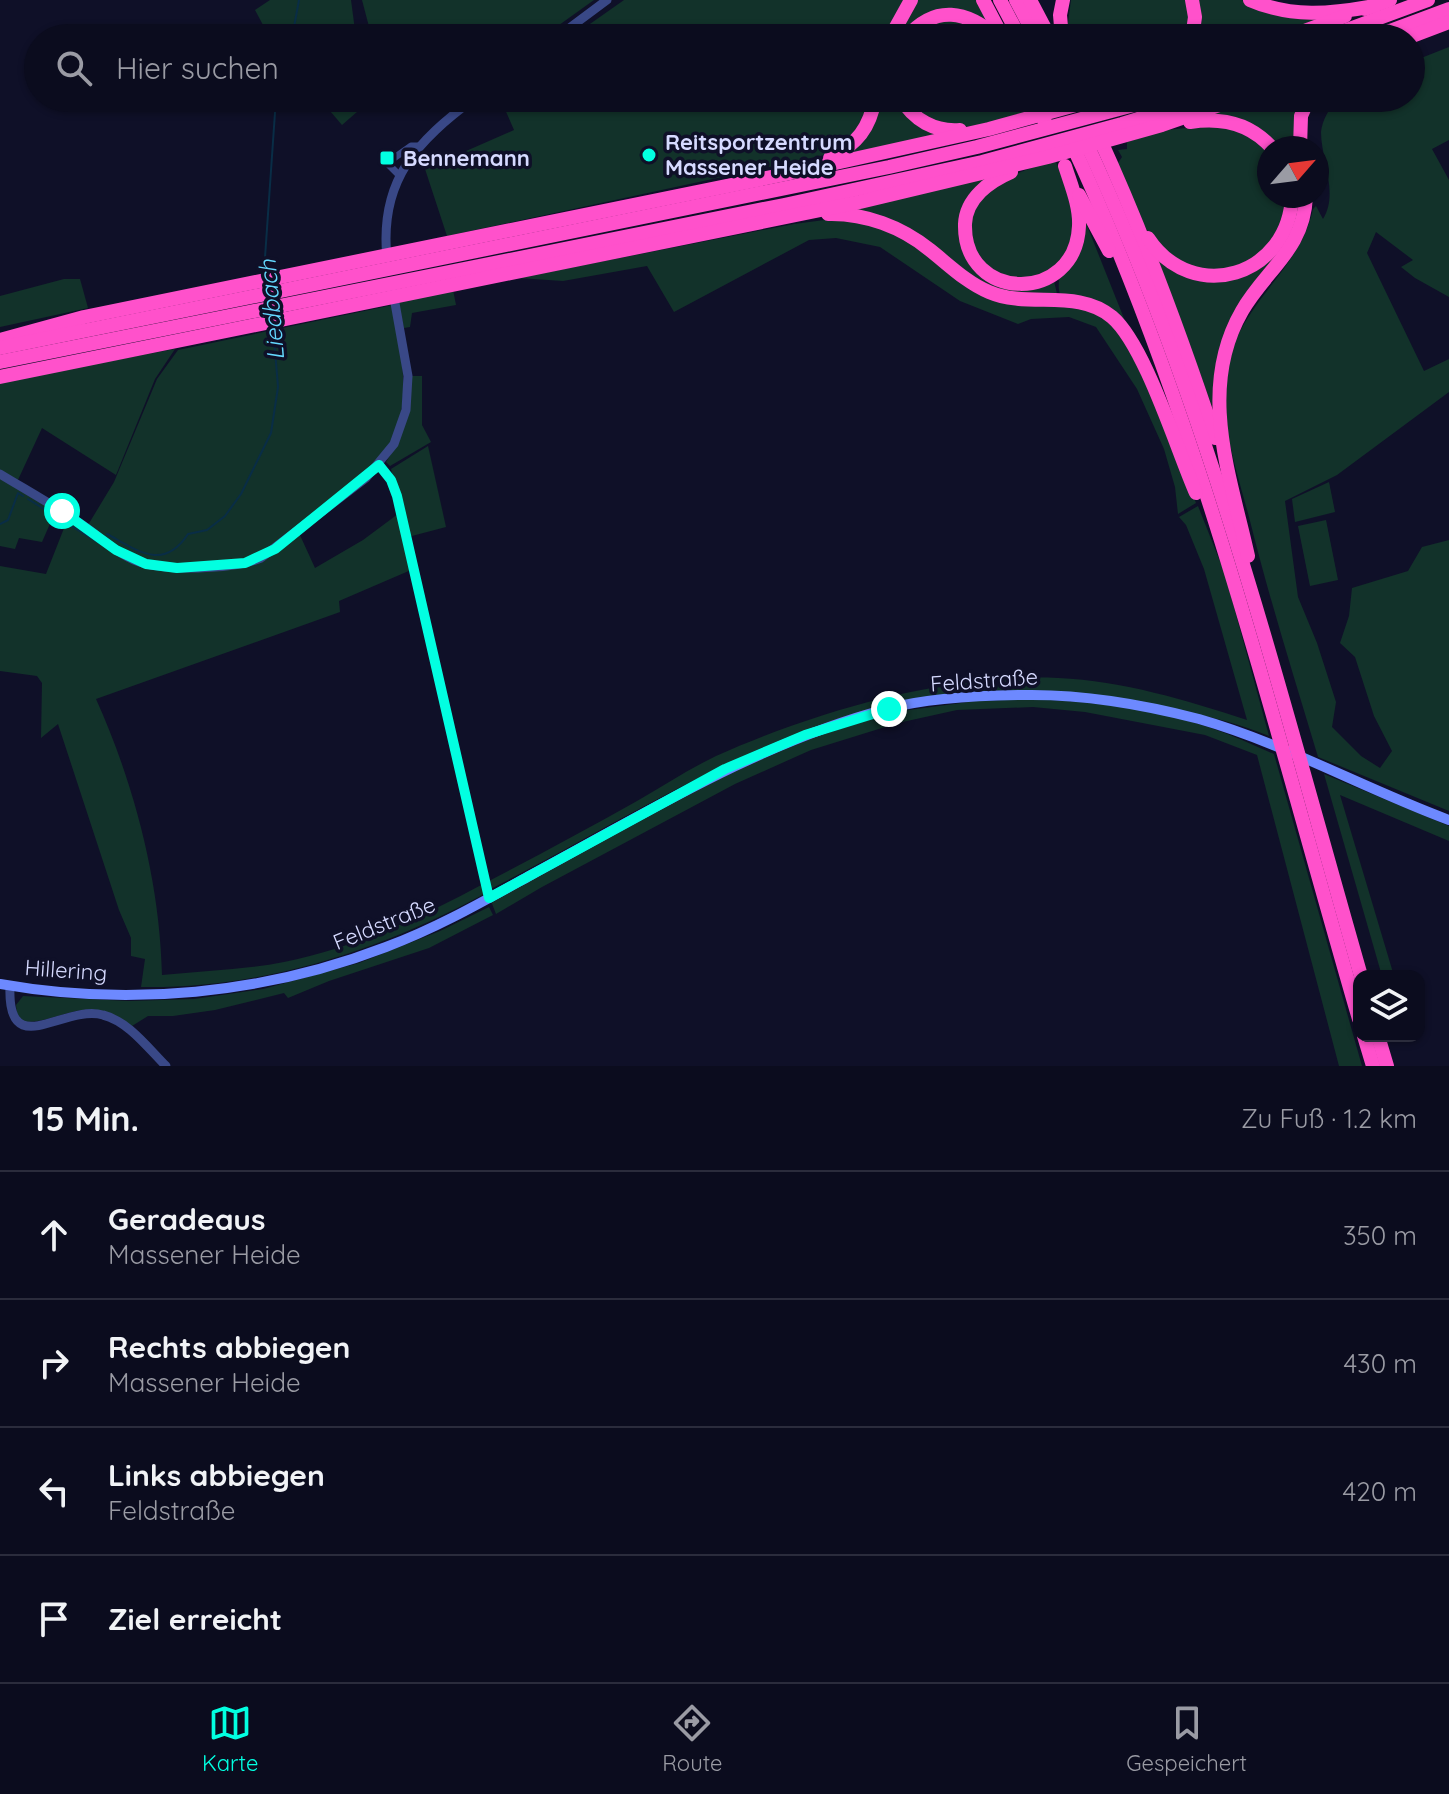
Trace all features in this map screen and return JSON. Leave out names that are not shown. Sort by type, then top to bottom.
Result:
[{"type":"highway","points":[[898,24],[911,0]]},
{"type":"highway","points":[[983,0],[994,24]]},
{"type":"highway","points":[[1000,0],[1013,24]]},
{"type":"highway","points":[[1016,0],[1029,24]]},
{"type":"highway","points":[[1030,0],[1043,24]]},
{"type":"highway","points":[[1061,24],[1063,0]]},
{"type":"highway","points":[[1192,0],[1194,24]]},
{"type":"highway","points":[[1250,0],[1289,13],[1335,13],[1374,6]]},
{"type":"highway","points":[[1324,24],[1390,0]]},
{"type":"highway","points":[[1363,24],[1428,0]]},
{"type":"highway","points":[[1409,24],[1449,9]]},
{"type":"highway","points":[[921,24],[942,14],[970,18],[982,24]]},
{"type":"highway","points":[[1425,31],[1449,22]]},
{"type":"highway","points":[[786,174],[823,162],[856,143],[866,129],[871,112]]},
{"type":"highway","points":[[909,112],[936,127],[951,131],[989,129]]},
{"type":"highway","points":[[401,274],[786,174],[989,129],[1050,112]]},
{"type":"highway","points":[[1048,157],[994,181],[983,189],[969,208],[966,218],[967,243],[979,265],[998,280],[1017,285],[1038,282],[1060,270],[1074,252],[1079,223],[1050,112]]},
{"type":"highway","points":[[1057,112],[1131,209],[1149,239],[1163,256],[1185,270],[1213,276],[1244,270],[1279,241],[1287,226],[1290,208]]},
{"type":"highway","points":[[1084,112],[1094,159],[1137,300],[1230,572],[1353,998]]},
{"type":"highway","points":[[0,362],[88,337],[401,274],[903,164],[1105,112]]},
{"type":"highway","points":[[0,348],[88,337],[982,162],[1161,112]]},
{"type":"highway","points":[[401,274],[796,216],[1048,157],[1200,112]]},
{"type":"highway","points":[[1300,136],[1303,112]]},
{"type":"highway","points":[[1162,125],[1205,120],[1230,121],[1260,136]]},
{"type":"highway","points":[[1094,159],[1169,346],[1217,486],[1261,626],[1359,970]]},
{"type":"highway","points":[[1065,166],[1137,300]]},
{"type":"highway","points":[[1261,626],[1220,427],[1217,395],[1222,358],[1243,308],[1292,247],[1301,228],[1304,208]]},
{"type":"highway","points":[[1131,209],[1182,338],[1237,507]]},
{"type":"highway","points":[[796,216],[833,214],[869,218],[903,232],[927,247],[960,276],[986,292],[1010,300],[1070,300],[1096,307],[1114,319],[1132,344],[1154,389],[1177,452],[1230,572]]},
{"type":"highway","points":[[0,340],[88,337]]},
{"type":"highway","points":[[0,377],[88,337]]},
{"type":"highway","points":[[1366,1042],[1373,1066]]},
{"type":"highway","points":[[1380,1042],[1387,1066]]},
{"type":"main road","name":"Feldstraße","points":[[130,994],[195,994],[263,983],[387,947],[489,898],[725,769],[805,735],[889,709],[977,696],[1090,698],[1199,720],[1260,741],[1449,820]]},
{"type":"main road","name":"Hillering","points":[[5,985],[130,994]]},
{"type":"street","points":[[575,24],[607,0]]},
{"type":"street","points":[[0,474],[53,505],[134,560],[177,568],[245,563],[261,558],[359,484],[379,465],[399,435],[407,401],[406,359],[385,241],[390,199],[399,175],[419,146],[459,112]]},
{"type":"street","points":[[399,175],[387,163],[411,146],[419,146]]},
{"type":"street","points":[[379,465],[391,480],[397,496],[489,898]]},
{"type":"street","points":[[5,985],[11,1015],[19,1023],[31,1027],[82,1014],[102,1014],[126,1028],[166,1066]]},
{"type":"green space","points":[[270,0],[351,0],[354,24],[262,24],[255,10]]},
{"type":"green space","points":[[362,0],[594,0],[561,24],[368,24]]},
{"type":"green space","points":[[624,0],[905,0],[892,24],[590,24]]},
{"type":"green space","points":[[914,0],[977,0],[990,24],[956,12],[931,24],[900,24]]},
{"type":"green space","points":[[1071,0],[1187,0],[1191,19],[1190,24],[1068,24]]},
{"type":"green space","points":[[1198,0],[1242,0],[1266,10],[1332,18],[1314,24],[1198,24]]},
{"type":"green space","points":[[959,19],[968,24],[934,24]]},
{"type":"green space","points":[[1449,47],[1449,140],[1432,149],[1449,180],[1449,297],[1401,267],[1413,260],[1376,232],[1367,253],[1424,371],[1449,359],[1449,392],[1337,475],[1285,501],[1298,597],[1336,702],[1332,727],[1361,756],[1380,768],[1392,751],[1374,716],[1355,657],[1340,643],[1349,616],[1352,588],[1408,571],[1422,547],[1449,540],[1449,811],[1318,757],[1273,607],[1238,476],[1225,413],[1227,371],[1240,331],[1298,247],[1313,209],[1317,208],[1323,219],[1329,208],[1329,136],[1321,136],[1321,132],[1329,112],[1425,112],[1425,56]]},
{"type":"green space","points":[[331,112],[357,112],[342,125]]},
{"type":"green space","name":"Reitsportzentrum Massener Heide","points":[[506,112],[865,112],[860,129],[829,154],[447,236],[425,169],[514,130]]},
{"type":"green space","points":[[870,112],[920,112],[954,134],[843,158]]},
{"type":"green space","points":[[918,112],[1025,112],[964,127],[950,127],[924,118]]},
{"type":"green space","points":[[1303,112],[1300,136],[1264,136],[1212,114]]},
{"type":"green space","points":[[1207,126],[1227,128],[1248,135],[1257,142],[1257,208],[1284,208],[1273,239],[1258,254],[1241,264],[1221,269],[1200,268],[1179,261],[1153,238],[1141,218],[1118,163],[1122,157],[1118,150],[1127,149],[1127,142],[1166,130]]},
{"type":"green space","points":[[1055,160],[1070,192],[1075,236],[1057,268],[1017,281],[981,263],[968,228],[978,200],[1013,175]]},
{"type":"green space","points":[[990,176],[961,216],[985,276],[1054,281],[1058,298],[988,289],[927,244],[841,212]]},
{"type":"green space","points":[[1290,208],[1300,208],[1294,238],[1231,319],[1216,417],[1157,257],[1187,276],[1257,268]]},
{"type":"green space","points":[[1084,218],[1129,331],[1060,294],[1062,267]]},
{"type":"green space","points":[[832,219],[847,219],[902,235],[985,295],[1070,303],[1111,321],[1152,389],[1196,503],[1178,514],[1175,487],[1164,449],[1137,389],[1096,327],[1069,317],[1031,319],[1018,324],[960,301],[880,247],[836,238],[809,240],[674,312],[647,266],[563,281],[518,278]]},
{"type":"green space","points":[[64,279],[80,279],[88,308],[0,327],[0,296]]},
{"type":"green space","points":[[453,290],[456,305],[412,313],[410,327],[404,328],[398,302]]},
{"type":"green space","points":[[393,305],[403,391],[402,408],[392,442],[381,460],[365,475],[282,542],[264,553],[245,559],[174,564],[132,554],[88,525],[114,482],[157,379],[178,350]]},
{"type":"green space","points":[[175,349],[155,379],[116,475],[42,428],[17,482],[0,472],[0,381]]},
{"type":"green space","points":[[411,376],[422,376],[422,425],[431,442],[390,466],[386,462],[406,420]]},
{"type":"green space","points":[[428,446],[446,527],[408,537],[391,469]]},
{"type":"green space","points":[[0,477],[56,510],[42,542],[19,538],[15,549],[0,546]]},
{"type":"green space","points":[[1329,482],[1335,512],[1295,522],[1292,499]]},
{"type":"green space","points":[[1198,506],[1225,574],[1269,736],[1191,713],[1060,694],[994,690],[912,700],[848,716],[724,765],[489,890],[487,882],[716,756],[796,724],[883,698],[972,682],[1058,678],[1130,687],[1247,720],[1204,569],[1186,525],[1179,517]]},
{"type":"green space","points":[[398,514],[411,570],[339,601],[340,612],[96,699],[122,764],[142,834],[156,904],[162,975],[254,967],[310,956],[386,930],[483,884],[486,893],[404,932],[319,962],[231,981],[141,987],[145,959],[131,956],[131,938],[58,724],[41,738],[42,683],[37,676],[0,671],[0,566],[46,574],[68,518],[132,563],[245,566],[299,533],[315,568],[363,540]]},
{"type":"green space","points":[[1326,520],[1338,580],[1310,586],[1298,526]]},
{"type":"green space","points":[[1033,699],[1145,711],[1219,731],[1274,754],[1362,1066],[1339,1066],[1257,755],[1205,735],[1085,712],[1033,707],[957,710],[898,723],[811,750],[735,784],[496,914],[491,901],[727,774],[806,740],[894,712],[976,701]]},
{"type":"green space","points":[[1324,774],[1449,826],[1449,841],[1340,795],[1392,970],[1380,970]]},
{"type":"green space","points":[[489,907],[493,915],[429,948],[288,998],[284,993],[215,1010],[148,1016],[132,1026],[111,1015],[89,1009],[33,1022],[24,1022],[17,1014],[16,1005],[23,996],[129,1001],[194,999],[263,989],[359,963],[440,931]]},
{"type":"waterway","name":"Liedbach","points":[[295,24],[299,0]]},
{"type":"waterway","name":"Liedbach","points":[[264,272],[275,112]]},
{"type":"waterway","name":"Liedbach","points":[[107,534],[139,551],[159,555],[179,546],[188,534],[207,530],[225,516],[241,494],[271,433],[278,387],[273,326]]},
{"type":"waterway","name":"Liedbach","points":[[0,524],[8,520],[18,493],[23,496]]},
{"type":"waterway","name":"Liedbach","points":[[28,499],[57,517]]},
{"type":"waterway","name":"Liedbach","points":[[63,521],[99,543]]},
{"type":"place","name":"Reitsportzentrum Massener Heide","points":[[649,155]]},
{"type":"place","name":"Bennemann","points":[[387,158]]},
{"type":"route","points":[[62,511],[116,550],[146,564],[177,568],[245,563],[275,549],[379,465],[391,480],[397,496],[489,898],[725,769],[805,735],[889,709]]}]
